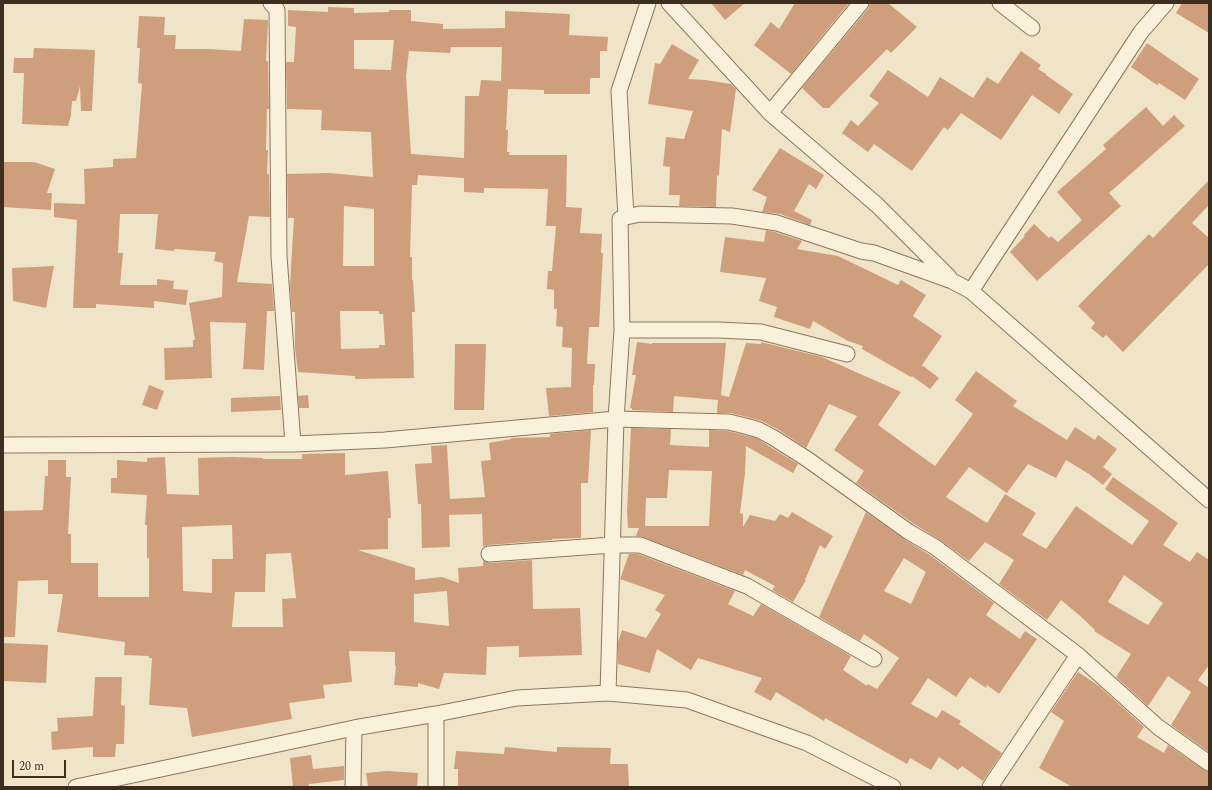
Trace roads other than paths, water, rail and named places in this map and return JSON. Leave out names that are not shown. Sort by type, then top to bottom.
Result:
[{"type":"street","points":[[271,3],[277,10],[279,256],[293,444]]},
{"type":"street","points":[[626,216],[619,92],[648,3]]},
{"type":"street","points":[[669,3],[770,113],[877,205],[952,281]]},
{"type":"street","points":[[770,113],[861,3]]},
{"type":"street","points":[[1000,3],[1032,28]]},
{"type":"street","points":[[970,291],[1141,32],[1166,3]]},
{"type":"street","points":[[608,693],[616,419],[622,330],[620,220],[626,216],[640,214],[732,216],[777,223],[861,251],[874,253],[952,281],[970,291],[1209,500]]},
{"type":"street","points":[[622,330],[718,330],[761,332],[847,354]]},
{"type":"street","points":[[3,446],[293,444],[385,440],[616,419],[729,422],[759,430],[807,460],[909,532],[935,548],[1078,655],[1158,727],[1209,763]]},
{"type":"street","points":[[489,554],[612,545],[640,545],[747,586],[874,659]]},
{"type":"street","points":[[990,787],[1078,655]]},
{"type":"street","points":[[76,787],[354,728],[517,698],[608,693],[687,700],[807,743],[893,787]]},
{"type":"street","points":[[436,714],[436,787]]},
{"type":"street","points":[[353,787],[354,728]]}]
